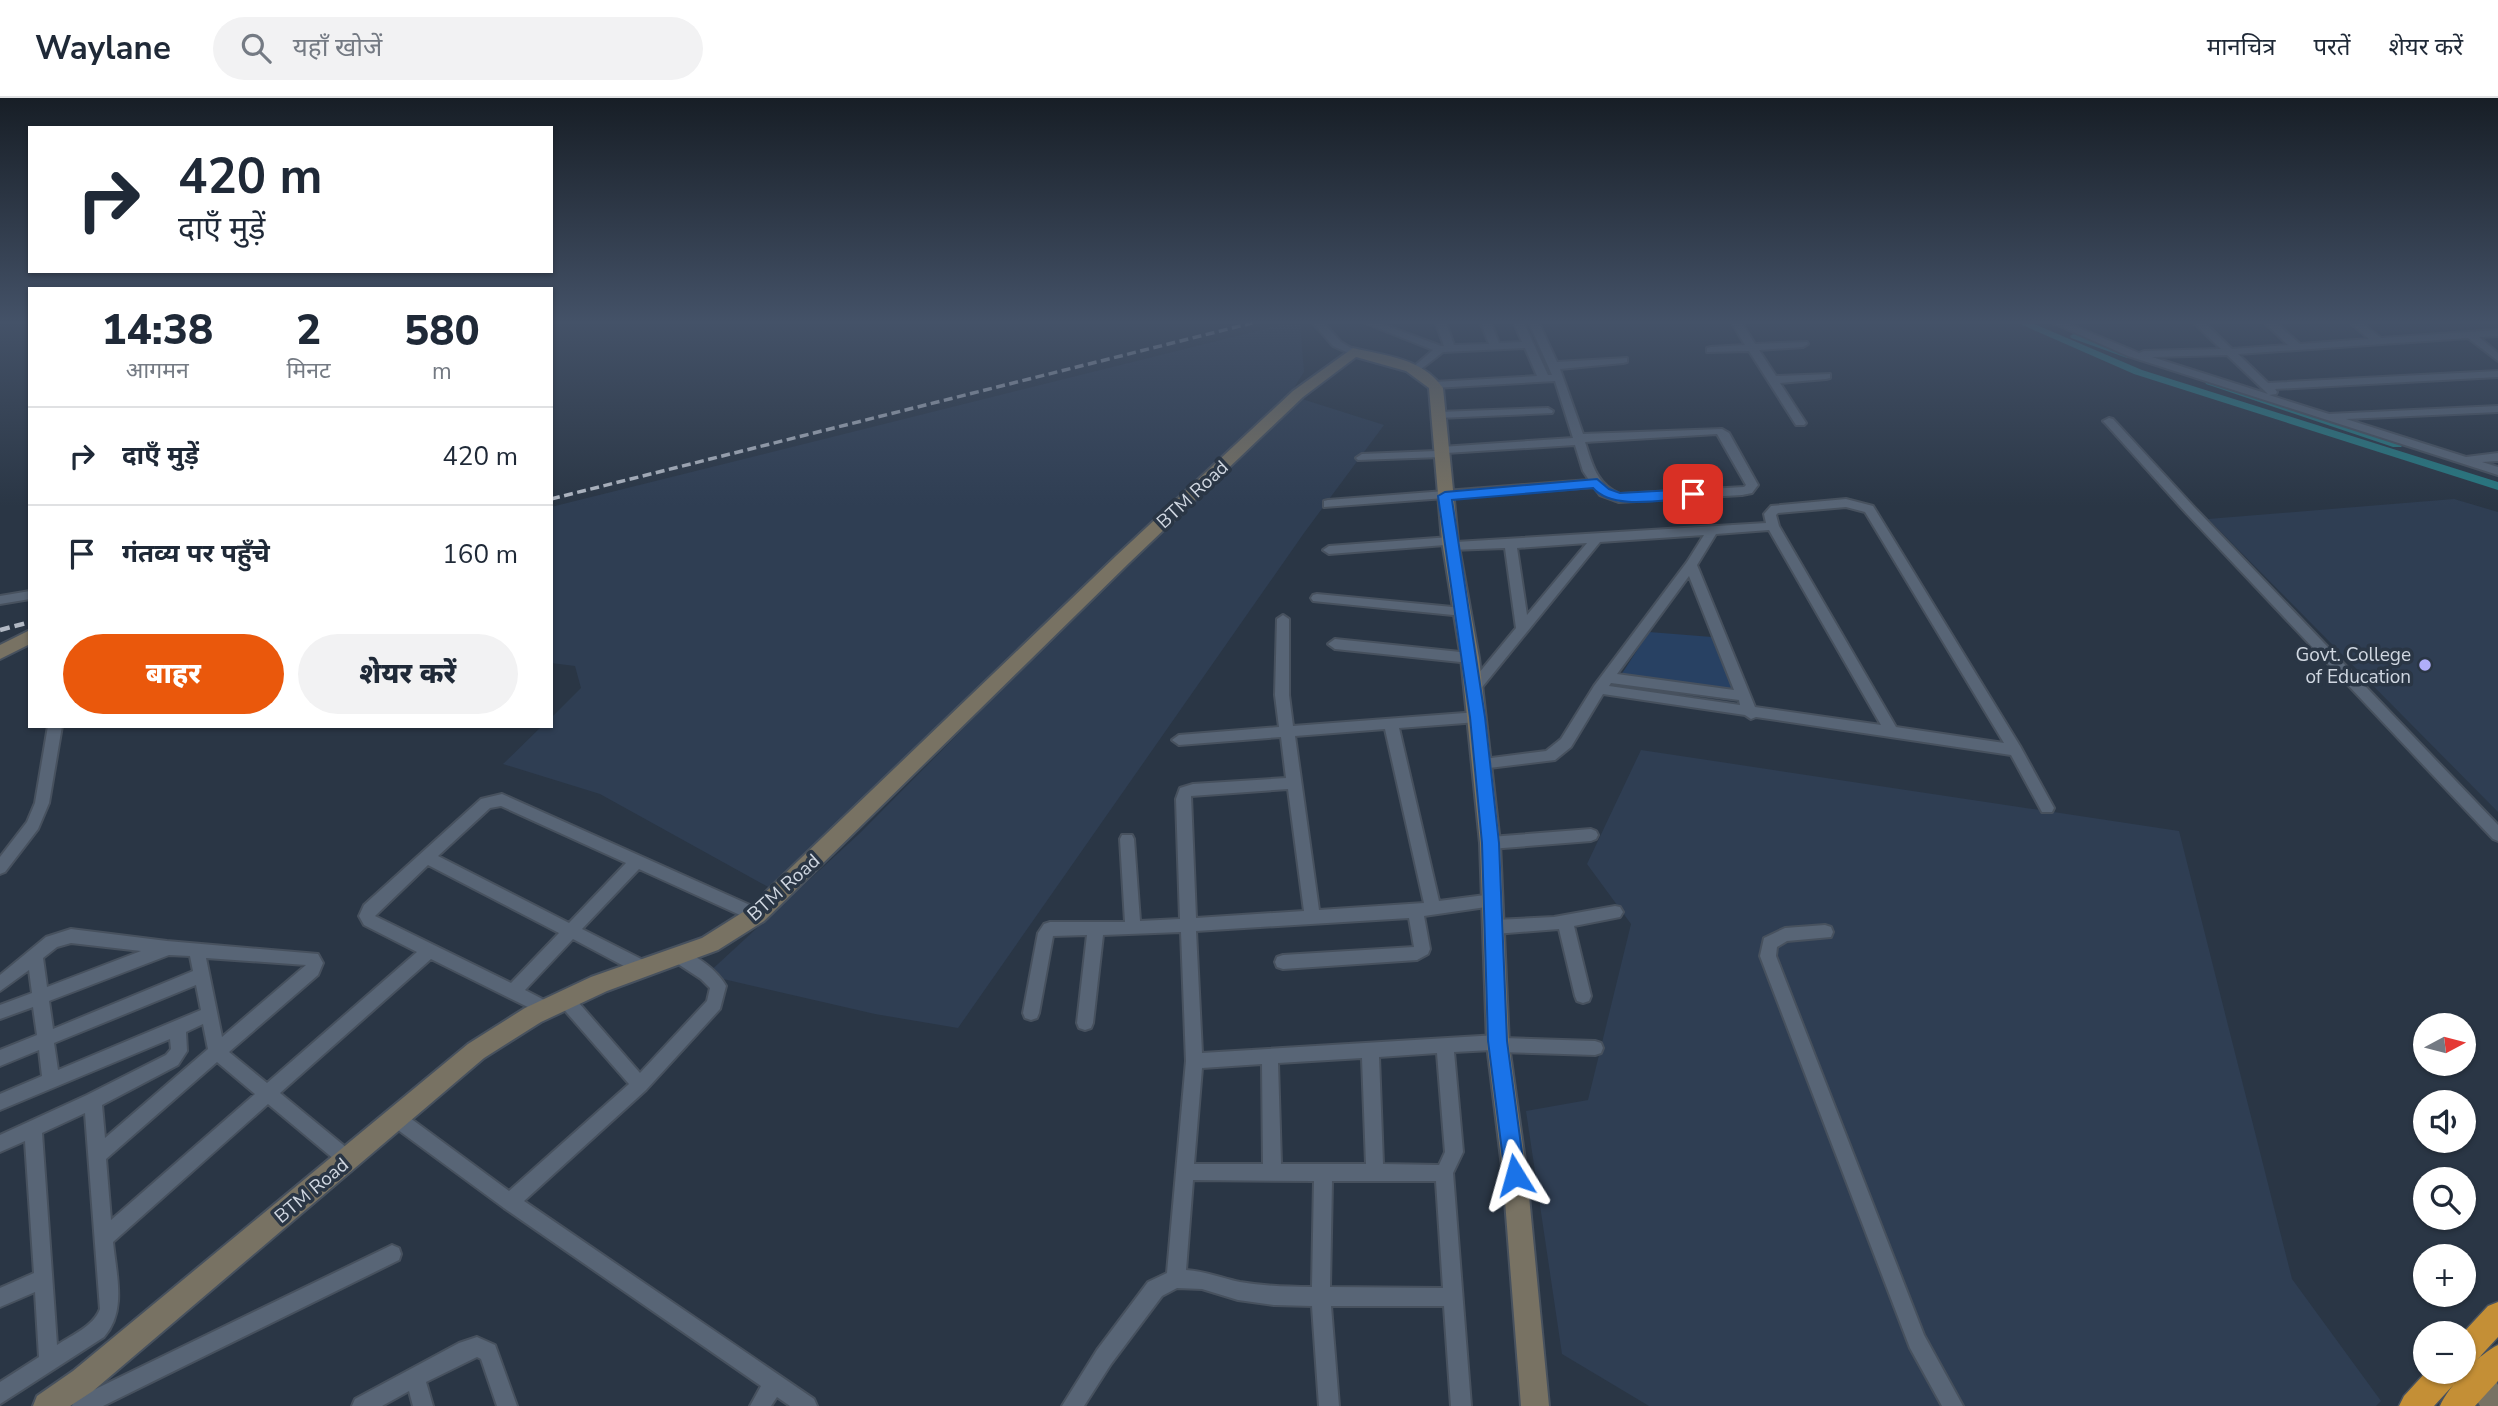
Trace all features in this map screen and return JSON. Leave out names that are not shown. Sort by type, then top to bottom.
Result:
[{"type":"highway","points":[[2476,1340],[2498,1316]]},
{"type":"highway","points":[[2459,1405],[2489,1370]]},
{"type":"highway","points":[[2414,1406],[2435,1384]]},
{"type":"street","name":"BTM Road","points":[[47,1406],[75,1400],[347,1159],[476,1051],[546,1009],[643,968],[710,944],[755,915],[1133,550],[1311,384]]},
{"type":"street","points":[[1452,384],[1434,385],[1450,543],[1478,717],[1480,764],[1490,843],[1498,1043],[1515,1175],[1535,1406]]},
{"type":"street","points":[[1362,458],[1580,440],[1718,431],[1723,433],[1752,485],[1748,490],[1742,491],[1619,498],[1604,492],[1583,457],[1580,440],[1561,384]]},
{"type":"street","points":[[1775,384],[1800,424]]},
{"type":"street","points":[[2224,384],[2498,471]]},
{"type":"street","points":[[2265,386],[2303,384]]},
{"type":"street","points":[[2265,386],[2288,405]]},
{"type":"street","points":[[2328,417],[2498,409]]},
{"type":"street","points":[[1438,415],[1548,411]]},
{"type":"street","points":[[2109,421],[2498,835]]},
{"type":"street","points":[[2462,461],[2498,457]]},
{"type":"street","points":[[1328,504],[1597,483]]},
{"type":"street","points":[[1891,731],[1773,526],[1770,514],[1775,509],[1846,503],[1869,509],[2015,750],[2047,808]]},
{"type":"street","points":[[1329,550],[1450,543],[1510,544],[1773,526]]},
{"type":"street","points":[[1480,764],[1550,756],[1566,743],[1604,683],[1691,565],[1712,531]]},
{"type":"street","points":[[1474,688],[1597,538]]},
{"type":"street","points":[[1510,544],[1523,631]]},
{"type":"street","points":[[1691,565],[1751,714]]},
{"type":"street","points":[[0,600],[28,595]]},
{"type":"street","points":[[1317,598],[1462,612]]},
{"type":"street","points":[[1283,620],[1282,695],[1312,917]]},
{"type":"street","points":[[0,653],[28,637]]},
{"type":"street","points":[[1335,644],[1470,658]]},
{"type":"street","points":[[1604,683],[1751,714],[2015,750]]},
{"type":"street","points":[[1604,683],[1745,696]]},
{"type":"street","points":[[1179,740],[1478,717]]},
{"type":"street","points":[[1391,723],[1433,910]]},
{"type":"street","points":[[0,868],[33,825],[43,803],[55,728]]},
{"type":"street","points":[[1176,1279],[1194,1061],[1183,799],[1185,792],[1193,790],[1294,783]]},
{"type":"street","points":[[546,1009],[369,920],[367,916],[369,910],[486,803],[502,800],[755,915]]},
{"type":"street","points":[[1490,843],[1591,835]]},
{"type":"street","points":[[1127,839],[1133,928]]},
{"type":"street","points":[[428,858],[643,968]]},
{"type":"street","points":[[513,992],[637,861]]},
{"type":"street","points":[[1031,1013],[1046,933],[1057,928],[1133,928],[1433,910],[1493,900]]},
{"type":"street","points":[[1283,962],[1417,953],[1422,948],[1423,941],[1415,911]]},
{"type":"street","points":[[1495,927],[1565,921],[1615,912]]},
{"type":"street","points":[[1565,921],[1583,996]]},
{"type":"street","points":[[1085,1023],[1096,928]]},
{"type":"street","points":[[1825,932],[1785,935],[1770,943],[1768,956],[1917,1341],[1953,1406]]},
{"type":"street","points":[[0,984],[52,942],[71,936],[197,951],[312,959],[315,963],[312,970],[97,1156]]},
{"type":"street","points":[[0,1012],[167,948]]},
{"type":"street","points":[[103,1239],[430,950]]},
{"type":"street","points":[[197,951],[218,1052],[347,1159]]},
{"type":"street","points":[[510,1202],[640,1086],[714,1004],[718,986],[707,974],[678,955]]},
{"type":"street","points":[[35,957],[51,1080]]},
{"type":"street","points":[[0,1058],[202,975]]},
{"type":"street","points":[[566,1000],[640,1086]]},
{"type":"street","points":[[0,1102],[210,1013]]},
{"type":"street","points":[[0,1144],[93,1101],[176,1057],[179,1051],[177,1028]]},
{"type":"street","points":[[1194,1061],[1498,1043],[1595,1048]]},
{"type":"street","points":[[1445,1045],[1454,1152],[1444,1173],[1461,1406]]},
{"type":"street","points":[[1370,1050],[1375,1173]]},
{"type":"street","points":[[1270,1056],[1272,1172]]},
{"type":"street","points":[[0,1394],[97,1330],[106,1320],[109,1309],[93,1101]]},
{"type":"street","points":[[396,1118],[510,1202],[807,1406]]},
{"type":"street","points":[[33,1130],[49,1362]]},
{"type":"street","points":[[1185,1172],[1444,1173]]},
{"type":"street","points":[[1323,1174],[1321,1294],[1329,1406]]},
{"type":"street","points":[[75,1400],[393,1254]]},
{"type":"street","points":[[0,1298],[43,1278]]},
{"type":"street","points":[[1072,1406],[1154,1289],[1176,1279],[1202,1280],[1238,1291],[1274,1296],[1321,1294],[1453,1297]]},
{"type":"street","points":[[362,1406],[466,1350],[477,1348],[488,1352],[507,1406]]},
{"type":"street","points":[[2489,1370],[2495,1406]]},
{"type":"street","points":[[415,1377],[423,1406]]},
{"type":"street","points":[[2456,1384],[2459,1405]]},
{"type":"street","points":[[760,1406],[773,1385]]},
{"type":"shaded area","points":[[1044,384],[1296,384],[770,888],[600,794],[503,764],[540,728],[553,728],[553,716],[581,688],[575,666],[553,663],[553,507]]},
{"type":"shaded area","points":[[1302,399],[1384,425],[1304,533],[958,1028],[875,1014],[706,975],[860,833],[1141,549]]},
{"type":"shaded area","name":"Govt. College of Education","points":[[2454,499],[2498,512],[2498,812],[2208,519]]},
{"type":"shaded area","points":[[1649,632],[1712,637],[1735,690],[1621,675]]},
{"type":"shaded area","points":[[1641,750],[2179,831],[2292,1279],[2381,1401],[2376,1406],[1649,1406],[1562,1354],[1526,1111],[1588,1100],[1631,924],[1587,864]]},
{"type":"waterway","points":[[2176,384],[2498,486]]},
{"type":"waterway","points":[[2216,384],[2397,445]]},
{"type":"railway","points":[[553,498],[1009,384]]},
{"type":"railway","points":[[0,630],[28,623]]},
{"type":"place","name":"Govt. College of Education","points":[[2425,665]]},
{"type":"route","points":[[1515,1175],[1497,1041],[1495,927],[1478,717],[1445,496],[1597,483],[1604,492],[1619,498],[1693,494]]}]
